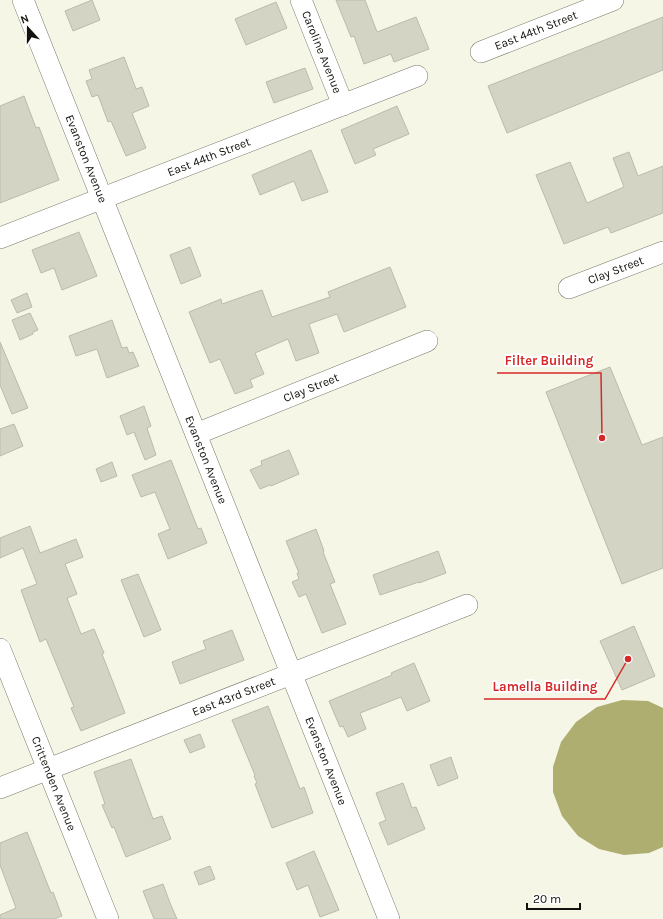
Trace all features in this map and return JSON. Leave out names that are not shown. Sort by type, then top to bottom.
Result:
[{"type":"street","name":"Evanston Avenue","points":[[23,0],[389,919]]},
{"type":"street","name":"Caroline Avenue","points":[[300,0],[342,105]]},
{"type":"street","name":"East 44th Street","points":[[481,52],[613,0]]},
{"type":"street","name":"East 44th Street","points":[[0,238],[417,76]]},
{"type":"street","name":"Clay Street","points":[[569,288],[663,252]]},
{"type":"street","name":"Clay Street","points":[[196,434],[427,342]]},
{"type":"street","name":"East 43rd Street","points":[[0,788],[467,605]]},
{"type":"street","name":"Crittenden Avenue","points":[[0,649],[108,919]]},
{"type":"shaded area","points":[[622,700],[648,701],[663,708],[663,847],[649,853],[624,855],[599,849],[578,836],[562,816],[553,792],[553,767],[561,742],[576,722],[597,707]]},
{"type":"building","points":[[92,0],[100,20],[73,31],[65,11]]},
{"type":"building","points":[[336,0],[365,0],[377,32],[416,17],[429,49],[394,62],[391,54],[364,64],[354,36],[351,37]]},
{"type":"building","points":[[276,2],[287,28],[246,45],[235,19]]},
{"type":"building","points":[[663,17],[663,70],[507,133],[488,86]]},
{"type":"building","points":[[124,57],[136,89],[142,87],[149,106],[132,113],[146,148],[126,156],[111,121],[108,122],[98,95],[92,97],[86,81],[92,79],[89,70]]},
{"type":"building","points":[[305,68],[313,89],[274,103],[266,82]]},
{"type":"building","points":[[24,96],[36,128],[39,127],[59,180],[0,203],[0,106]]},
{"type":"building","points":[[397,106],[409,134],[373,149],[376,155],[355,164],[341,130]]},
{"type":"building","points":[[311,150],[328,192],[302,201],[294,181],[260,195],[252,175]]},
{"type":"building","points":[[629,152],[638,176],[663,166],[663,213],[611,233],[608,227],[564,244],[536,175],[570,162],[587,203],[624,187],[613,158]]},
{"type":"building","points":[[79,232],[97,276],[62,290],[54,268],[41,273],[32,250]]},
{"type":"building","points":[[190,247],[201,276],[181,284],[170,255]]},
{"type":"building","points":[[390,267],[406,307],[344,332],[337,314],[309,324],[319,353],[296,361],[288,339],[255,353],[264,374],[250,380],[253,387],[235,394],[220,359],[210,363],[189,312],[221,299],[222,304],[262,290],[272,317],[330,297],[328,292]]},
{"type":"building","points":[[27,293],[32,307],[17,313],[11,300]]},
{"type":"building","points":[[30,313],[38,330],[20,340],[12,320]]},
{"type":"building","points":[[112,320],[122,348],[127,347],[129,353],[133,352],[139,366],[107,378],[97,349],[76,356],[69,336]]},
{"type":"building","points":[[0,342],[28,408],[12,414],[0,385]]},
{"type":"building","points":[[610,367],[642,445],[663,437],[663,568],[622,584],[546,392]]},
{"type":"building","points":[[144,406],[151,426],[147,428],[156,455],[145,460],[134,432],[127,435],[120,416]]},
{"type":"building","points":[[14,424],[23,446],[0,456],[0,429]]},
{"type":"building","points":[[289,450],[299,474],[260,489],[250,470],[262,465],[261,461]]},
{"type":"building","points":[[171,460],[198,529],[201,528],[207,543],[168,559],[158,534],[170,529],[155,492],[141,497],[132,475]]},
{"type":"building","points":[[112,462],[117,476],[101,482],[96,469]]},
{"type":"building","points":[[30,526],[40,553],[76,539],[83,557],[65,564],[77,594],[67,598],[81,634],[94,629],[125,713],[81,731],[71,708],[74,707],[46,639],[40,642],[21,590],[37,584],[23,548],[0,558],[0,538]]},
{"type":"building","points":[[316,529],[335,582],[330,584],[346,624],[322,633],[306,594],[299,597],[292,582],[299,579],[297,573],[299,573],[286,541]]},
{"type":"building","points":[[438,551],[446,573],[380,595],[373,575]]},
{"type":"building","points":[[138,574],[161,630],[144,637],[121,580]]},
{"type":"building","points":[[634,626],[655,676],[622,690],[600,641]]},
{"type":"building","points":[[232,630],[244,660],[180,684],[172,662],[206,649],[203,641]]},
{"type":"building","points":[[414,663],[430,701],[407,711],[401,697],[360,713],[366,729],[348,737],[343,726],[340,727],[329,701],[392,675],[391,673]]},
{"type":"building","points":[[268,706],[300,789],[304,787],[313,813],[272,828],[255,784],[257,783],[254,776],[255,775],[232,720]]},
{"type":"building","points":[[200,734],[205,747],[190,753],[184,740]]},
{"type":"building","points":[[451,757],[458,778],[438,786],[430,765]]},
{"type":"building","points":[[131,759],[153,819],[162,816],[171,839],[126,857],[114,827],[112,828],[102,805],[105,804],[94,772]]},
{"type":"building","points":[[403,783],[412,808],[416,807],[425,829],[388,845],[379,823],[386,820],[376,793]]},
{"type":"building","points":[[27,832],[51,893],[53,892],[62,916],[54,919],[0,919],[0,915],[16,908],[0,865],[0,843]]},
{"type":"building","points":[[314,851],[339,910],[320,917],[308,885],[297,890],[286,863]]},
{"type":"building","points":[[210,866],[215,879],[199,885],[194,872]]},
{"type":"building","points":[[163,884],[177,919],[154,919],[143,891]]},
{"type":"place","name":"Filter Building","points":[[602,438]]},
{"type":"place","name":"Lamella Building","points":[[628,659]]}]
